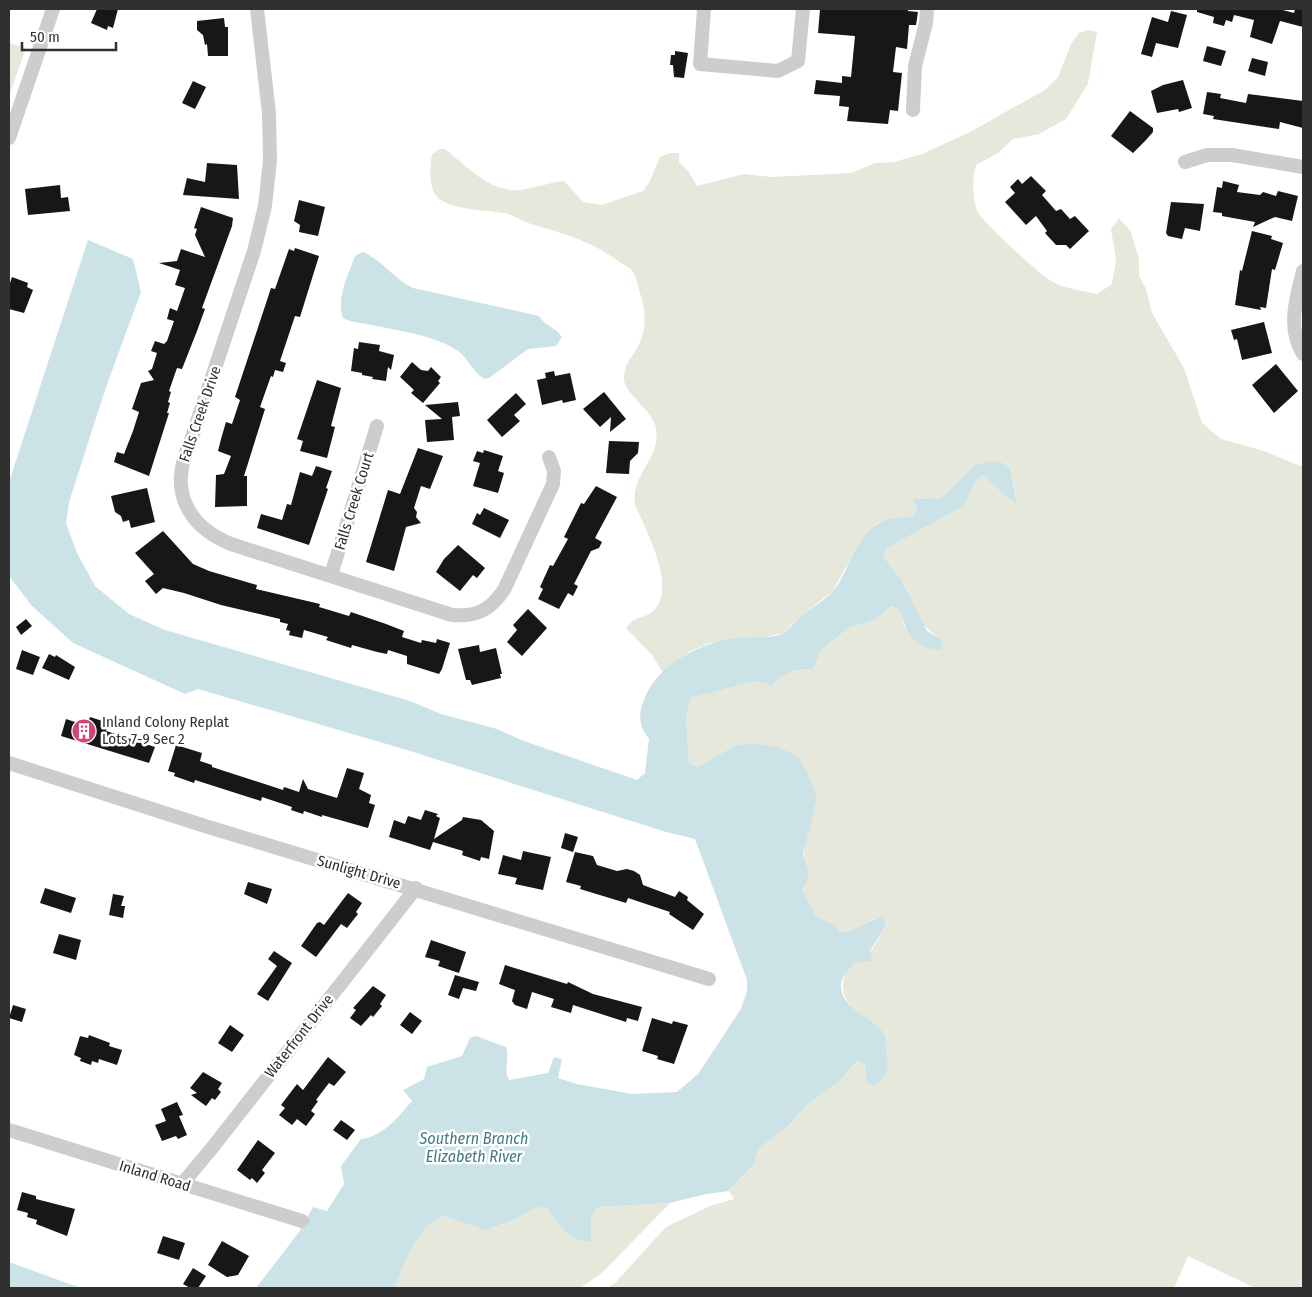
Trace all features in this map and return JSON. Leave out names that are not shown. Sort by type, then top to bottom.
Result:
[{"type":"street","points":[[9,138],[54,9]]},
{"type":"street","name":"Falls Creek Drive","points":[[257,9],[269,113],[270,160],[265,206],[254,251],[183,459],[180,477],[182,495],[189,512],[200,526],[214,537],[452,615],[468,617],[483,612],[495,603],[504,590],[549,496],[553,484],[554,471],[549,457]]},
{"type":"street","points":[[704,9],[700,64],[778,71],[798,60],[802,9]]},
{"type":"street","points":[[912,110],[916,66],[926,23],[927,9]]},
{"type":"street","points":[[1185,162],[1208,155],[1232,155],[1303,167]]},
{"type":"street","points":[[1303,272],[1294,311],[1294,331],[1303,354]]},
{"type":"street","name":"Falls Creek Court","points":[[331,576],[377,426]]},
{"type":"street","name":"Sunlight Drive","points":[[9,763],[205,826],[416,888],[709,979]]},
{"type":"street","name":"Waterfront Drive","points":[[182,1184],[416,888]]},
{"type":"street","name":"Inland Road","points":[[9,1130],[302,1221]]},
{"type":"shaded area","points":[[1088,30],[1097,32],[1088,84],[1066,119],[1039,134],[1013,139],[998,153],[976,165],[973,183],[975,203],[979,214],[992,229],[1046,277],[1053,282],[1075,290],[1097,294],[1112,284],[1116,260],[1111,229],[1119,218],[1131,232],[1139,259],[1139,276],[1146,289],[1152,313],[1184,368],[1202,423],[1221,439],[1264,451],[1303,467],[1303,1288],[1255,1288],[1188,1256],[1174,1288],[607,1288],[615,1283],[666,1227],[710,1206],[734,1199],[729,1191],[754,1164],[757,1149],[788,1126],[807,1105],[838,1082],[857,1061],[865,1063],[866,1082],[873,1022],[849,1004],[843,988],[848,971],[855,962],[871,951],[885,927],[874,918],[850,933],[840,932],[834,925],[816,916],[802,890],[806,879],[805,846],[817,799],[732,747],[698,767],[689,763],[686,717],[691,698],[755,681],[772,686],[781,677],[791,672],[813,669],[820,651],[827,645],[849,628],[876,620],[891,606],[899,608],[905,627],[943,640],[921,621],[902,581],[883,556],[887,548],[964,506],[976,481],[983,475],[1004,495],[1017,503],[1010,469],[1003,463],[975,465],[941,498],[913,499],[917,507],[914,516],[877,523],[860,541],[833,591],[796,620],[784,633],[707,644],[689,652],[663,673],[652,655],[626,628],[636,619],[654,610],[660,600],[662,587],[657,558],[635,505],[637,484],[654,449],[656,428],[650,415],[628,390],[624,378],[627,365],[643,335],[644,328],[643,307],[636,277],[630,269],[607,254],[575,238],[507,214],[463,208],[441,200],[433,191],[431,185],[432,154],[440,149],[445,149],[480,177],[500,188],[522,190],[564,181],[583,202],[602,205],[643,191],[649,183],[660,157],[669,153],[679,153],[679,162],[688,171],[697,186],[744,174],[772,177],[851,173],[875,163],[894,162],[922,154],[970,132],[1045,90],[1058,77],[1071,44],[1079,33]]},
{"type":"shaded area","points":[[9,43],[26,48],[9,96]]},
{"type":"shaded area","points":[[670,1203],[602,1273],[580,1288],[395,1288],[412,1247],[426,1229],[442,1216],[485,1230],[517,1219],[536,1207],[547,1209],[568,1234],[591,1241],[591,1217],[598,1207]]},
{"type":"water","name":"Southern Branch Elizabeth River","points":[[88,240],[133,259],[141,292],[106,387],[69,502],[66,523],[77,553],[95,586],[129,614],[165,630],[410,701],[441,714],[497,729],[524,741],[637,780],[645,773],[649,739],[641,724],[640,714],[645,697],[652,684],[662,672],[687,654],[717,642],[748,637],[772,636],[785,632],[834,590],[862,538],[877,524],[889,519],[914,516],[917,507],[912,499],[941,498],[975,465],[993,461],[1003,463],[1010,469],[1017,504],[1004,495],[983,475],[976,481],[964,506],[887,548],[883,556],[901,579],[927,631],[943,640],[941,650],[917,643],[909,633],[899,609],[891,606],[876,620],[849,628],[827,645],[820,652],[813,669],[791,672],[781,677],[772,686],[755,681],[691,698],[686,717],[689,763],[698,767],[732,747],[751,743],[779,748],[798,756],[807,772],[817,799],[803,854],[808,872],[807,881],[802,890],[816,916],[834,925],[840,932],[852,930],[872,920],[884,917],[885,927],[870,951],[872,961],[854,963],[841,983],[843,995],[847,1002],[880,1028],[886,1039],[888,1065],[886,1074],[879,1082],[874,1085],[866,1082],[865,1064],[857,1061],[838,1082],[807,1105],[788,1126],[758,1149],[754,1164],[729,1191],[706,1194],[670,1203],[598,1207],[591,1217],[591,1242],[571,1236],[547,1209],[536,1207],[517,1219],[485,1230],[442,1216],[426,1229],[412,1247],[395,1288],[256,1288],[299,1232],[313,1207],[327,1211],[344,1184],[341,1166],[361,1139],[377,1134],[390,1125],[412,1101],[403,1090],[424,1079],[427,1067],[462,1056],[470,1038],[476,1036],[506,1047],[507,1076],[509,1080],[548,1073],[554,1057],[562,1059],[558,1078],[577,1084],[632,1094],[677,1092],[698,1074],[741,1009],[747,991],[747,980],[695,839],[666,832],[407,750],[198,689],[185,694],[73,643],[32,606],[9,576],[9,482]]},
{"type":"water","points":[[363,252],[370,255],[400,280],[413,288],[539,316],[562,337],[556,346],[528,349],[489,378],[484,379],[462,354],[448,345],[421,336],[343,318],[341,303],[344,287],[355,256]]},
{"type":"water","points":[[9,1262],[75,1286],[85,1288],[9,1288]]},
{"type":"building","points":[[97,9],[118,9],[113,28],[108,26],[107,30],[91,23]]},
{"type":"building","points":[[820,9],[908,9],[908,11],[918,12],[916,25],[909,25],[907,49],[896,47],[893,72],[902,73],[898,111],[890,110],[888,124],[847,121],[849,107],[839,106],[840,96],[814,94],[816,80],[842,83],[842,76],[851,77],[855,36],[818,33]]},
{"type":"building","points":[[1197,9],[1279,9],[1294,13],[1295,9],[1303,9],[1303,27],[1280,21],[1272,44],[1250,37],[1254,20],[1234,15],[1232,22],[1226,20],[1224,26],[1213,23],[1214,17],[1197,12]]},
{"type":"building","points":[[1171,11],[1187,15],[1178,48],[1156,43],[1152,57],[1141,54],[1152,17],[1168,22]]},
{"type":"building","points":[[224,18],[225,27],[228,27],[228,56],[208,56],[207,44],[205,45],[203,35],[197,30],[197,21]]},
{"type":"building","points":[[1207,46],[1226,51],[1221,66],[1203,61]]},
{"type":"building","points":[[675,51],[688,53],[684,78],[674,77],[673,65],[670,65],[671,55],[675,55]]},
{"type":"building","points":[[1252,58],[1268,62],[1265,76],[1248,71]]},
{"type":"building","points":[[1183,80],[1192,108],[1179,112],[1178,109],[1157,113],[1151,91],[1163,85]]},
{"type":"building","points":[[193,81],[206,87],[195,109],[182,103]]},
{"type":"building","points":[[1207,92],[1221,94],[1220,98],[1246,103],[1248,94],[1303,101],[1303,128],[1280,122],[1279,129],[1213,119],[1214,116],[1203,114]]},
{"type":"building","points":[[1130,111],[1153,128],[1153,132],[1133,153],[1111,136]]},
{"type":"building","points":[[207,163],[237,165],[239,199],[183,195],[187,178],[205,182]]},
{"type":"building","points":[[1031,176],[1046,191],[1042,195],[1056,211],[1061,209],[1070,219],[1075,216],[1089,231],[1070,249],[1066,245],[1056,245],[1045,233],[1047,231],[1036,216],[1026,225],[1005,202],[1015,193],[1010,187],[1018,179],[1022,184]]},
{"type":"building","points":[[1223,181],[1239,185],[1237,192],[1260,195],[1263,192],[1276,196],[1278,191],[1298,196],[1292,221],[1275,217],[1253,227],[1255,222],[1222,216],[1222,213],[1213,212],[1217,187],[1222,188]]},
{"type":"building","points":[[60,185],[61,198],[68,197],[70,211],[28,215],[25,189]]},
{"type":"building","points":[[299,200],[325,207],[318,236],[299,232],[300,225],[294,221]]},
{"type":"building","points":[[1171,202],[1204,204],[1200,231],[1185,228],[1182,239],[1168,236],[1166,233]]},
{"type":"building","points":[[201,207],[233,218],[232,226],[202,308],[205,309],[197,331],[182,369],[177,368],[169,391],[171,392],[168,402],[170,403],[167,413],[169,413],[149,476],[114,462],[117,452],[124,454],[133,431],[139,412],[132,409],[141,383],[154,380],[148,371],[152,369],[157,353],[151,351],[155,341],[164,344],[167,341],[174,321],[167,319],[170,308],[177,311],[185,288],[175,285],[180,270],[159,263],[177,261],[181,249],[205,257],[195,235],[197,229],[194,228]]},
{"type":"building","points":[[1252,231],[1272,236],[1271,239],[1283,243],[1275,270],[1272,269],[1266,308],[1260,307],[1261,310],[1235,305],[1240,270],[1242,271]]},
{"type":"building","points":[[295,248],[319,256],[300,317],[295,316],[280,361],[286,363],[283,372],[275,370],[273,377],[271,376],[260,407],[265,409],[244,476],[247,476],[247,506],[215,507],[216,475],[224,474],[231,456],[218,451],[226,422],[232,424],[240,400],[235,397],[271,288],[275,289],[289,249],[294,251]]},
{"type":"building","points":[[12,277],[28,283],[27,287],[33,290],[24,313],[9,309],[9,286]]},
{"type":"building","points":[[1264,322],[1272,353],[1242,360],[1237,339],[1234,340],[1231,330]]},
{"type":"building","points":[[359,342],[380,345],[379,351],[394,355],[391,370],[388,367],[386,381],[372,379],[373,377],[351,371],[354,348],[358,349]]},
{"type":"building","points":[[412,362],[421,370],[428,371],[431,367],[441,377],[438,381],[440,383],[423,403],[411,393],[414,390],[400,377]]},
{"type":"building","points":[[1276,364],[1298,391],[1274,413],[1252,385]]},
{"type":"building","points":[[554,371],[555,376],[570,373],[576,400],[563,403],[562,400],[542,405],[537,380],[546,378],[545,373]]},
{"type":"building","points":[[317,380],[341,388],[331,426],[335,427],[327,458],[300,451],[303,441],[297,439]]},
{"type":"building","points":[[604,392],[626,419],[610,432],[611,417],[600,427],[583,409]]},
{"type":"building","points":[[516,393],[526,404],[514,415],[520,421],[502,437],[487,420]]},
{"type":"building","points":[[458,402],[460,416],[452,417],[454,440],[427,442],[425,420],[442,419],[425,405]]},
{"type":"building","points":[[609,441],[639,442],[638,453],[630,461],[629,474],[606,473]]},
{"type":"building","points":[[418,448],[443,456],[430,489],[421,486],[414,508],[417,512],[416,517],[421,523],[406,527],[394,571],[366,562],[388,490],[400,494]]},
{"type":"building","points":[[484,450],[503,456],[498,471],[504,473],[498,493],[473,486],[480,463],[473,461],[477,451],[483,453]]},
{"type":"building","points":[[316,466],[332,471],[326,488],[328,489],[309,545],[257,528],[261,514],[282,520],[287,504],[291,505],[300,472],[312,476]]},
{"type":"building","points":[[596,486],[617,497],[595,538],[602,542],[599,548],[591,551],[574,584],[578,586],[573,596],[568,593],[559,609],[538,599],[543,589],[540,587],[550,565],[553,566],[568,539],[564,537],[581,503],[584,504]]},
{"type":"building","points":[[147,488],[155,522],[131,528],[129,520],[123,522],[121,516],[115,512],[111,496]]},
{"type":"building","points":[[484,508],[509,520],[500,538],[472,524],[477,513],[480,515]]},
{"type":"building","points":[[163,531],[193,564],[209,571],[257,585],[256,589],[320,604],[319,607],[349,616],[351,612],[404,631],[402,637],[421,643],[422,640],[436,643],[437,639],[450,643],[442,669],[439,674],[407,664],[407,656],[388,650],[387,654],[352,645],[351,648],[326,640],[328,637],[304,630],[302,638],[289,635],[290,631],[286,630],[288,624],[280,622],[280,619],[221,605],[184,593],[163,588],[156,594],[145,581],[154,574],[135,553]]},
{"type":"building","points":[[458,545],[485,568],[477,578],[473,575],[460,591],[436,572],[444,559]]},
{"type":"building","points":[[528,609],[547,628],[522,656],[507,642],[517,630],[513,625]]},
{"type":"building","points":[[26,619],[32,626],[21,635],[16,627]]},
{"type":"building","points":[[479,645],[480,652],[496,648],[502,674],[500,674],[501,678],[472,685],[470,680],[466,680],[458,649]]},
{"type":"building","points":[[22,650],[40,657],[33,675],[16,669]]},
{"type":"building","points":[[49,654],[55,657],[56,655],[75,667],[69,680],[42,668]]},
{"type":"building","points":[[90,717],[109,723],[106,731],[155,747],[149,763],[61,736],[66,719],[87,726]]},
{"type":"building","points":[[176,745],[202,753],[200,761],[212,765],[212,767],[283,790],[284,787],[299,792],[303,779],[308,789],[337,798],[347,768],[364,773],[359,789],[371,795],[369,803],[375,805],[368,828],[304,811],[303,814],[291,810],[292,807],[262,797],[261,801],[195,780],[194,783],[174,776],[175,773],[168,771]]},
{"type":"building","points":[[425,810],[438,814],[436,816],[440,818],[434,839],[462,820],[463,817],[481,820],[494,831],[489,859],[481,857],[480,861],[462,855],[463,851],[433,842],[430,850],[389,837],[394,820],[405,824],[408,816],[421,820]]},
{"type":"building","points":[[565,833],[578,837],[573,852],[561,848]]},
{"type":"building","points":[[523,851],[551,857],[543,890],[515,884],[517,878],[498,874],[503,855],[521,860]]},
{"type":"building","points":[[575,852],[593,856],[597,865],[617,871],[627,869],[634,871],[640,875],[643,885],[675,897],[679,891],[688,897],[687,900],[704,914],[693,930],[669,914],[670,912],[628,898],[626,903],[580,889],[581,886],[566,882]]},
{"type":"building","points":[[248,882],[272,889],[267,904],[244,894]]},
{"type":"building","points":[[45,888],[76,898],[71,913],[40,903]]},
{"type":"building","points":[[348,893],[362,903],[356,912],[358,914],[347,928],[341,924],[316,957],[301,946],[317,923],[320,922],[324,925]]},
{"type":"building","points":[[113,894],[124,896],[121,906],[125,906],[123,918],[109,915]]},
{"type":"building","points":[[59,934],[81,940],[76,960],[53,953]]},
{"type":"building","points":[[431,940],[466,952],[459,973],[438,966],[440,961],[425,957]]},
{"type":"building","points":[[274,951],[292,963],[268,1001],[257,994],[277,966],[268,959]]},
{"type":"building","points":[[505,965],[567,984],[568,982],[593,994],[642,1007],[638,1021],[627,1018],[626,1022],[573,1005],[571,1013],[551,1007],[554,999],[532,992],[527,1009],[515,1005],[512,1001],[515,990],[499,984]]},
{"type":"building","points":[[455,975],[479,982],[476,991],[463,988],[459,999],[448,995]]},
{"type":"building","points":[[373,986],[386,995],[380,1004],[382,1006],[373,1017],[371,1015],[361,1026],[350,1018],[356,1010],[353,1008]]},
{"type":"building","points":[[13,1005],[26,1009],[22,1022],[9,1018]]},
{"type":"building","points":[[410,1012],[422,1021],[412,1034],[400,1025]]},
{"type":"building","points":[[652,1018],[672,1024],[673,1021],[688,1025],[674,1064],[657,1059],[658,1056],[642,1051]]},
{"type":"building","points":[[230,1025],[244,1035],[232,1052],[218,1043]]},
{"type":"building","points":[[89,1035],[110,1043],[109,1046],[122,1050],[117,1065],[99,1059],[98,1063],[92,1061],[91,1065],[80,1061],[81,1058],[74,1055],[80,1036],[88,1038]]},
{"type":"building","points":[[328,1057],[346,1072],[334,1086],[329,1083],[316,1100],[318,1101],[311,1111],[315,1114],[306,1126],[297,1119],[292,1125],[279,1115],[285,1108],[281,1105],[297,1084],[303,1090]]},
{"type":"building","points":[[203,1072],[222,1083],[218,1089],[221,1092],[215,1100],[212,1098],[206,1106],[191,1095],[197,1093],[190,1088]]},
{"type":"building","points":[[177,1102],[183,1115],[179,1116],[187,1135],[178,1139],[176,1136],[162,1141],[155,1125],[166,1121],[161,1109]]},
{"type":"building","points":[[341,1120],[355,1130],[347,1140],[333,1130]]},
{"type":"building","points":[[258,1140],[275,1153],[262,1170],[265,1173],[257,1183],[237,1170]]},
{"type":"building","points":[[22,1192],[36,1196],[36,1199],[75,1209],[67,1236],[36,1224],[37,1220],[27,1217],[28,1213],[17,1210]]},
{"type":"building","points":[[163,1236],[185,1243],[179,1260],[157,1253]]},
{"type":"building","points":[[222,1241],[249,1256],[238,1275],[227,1277],[208,1265]]},
{"type":"building","points":[[193,1268],[206,1276],[198,1288],[190,1288],[183,1284]]},
{"type":"place","name":"Inland Colony Replat Lots 7-9 Sec 2","points":[[84,731]]}]
